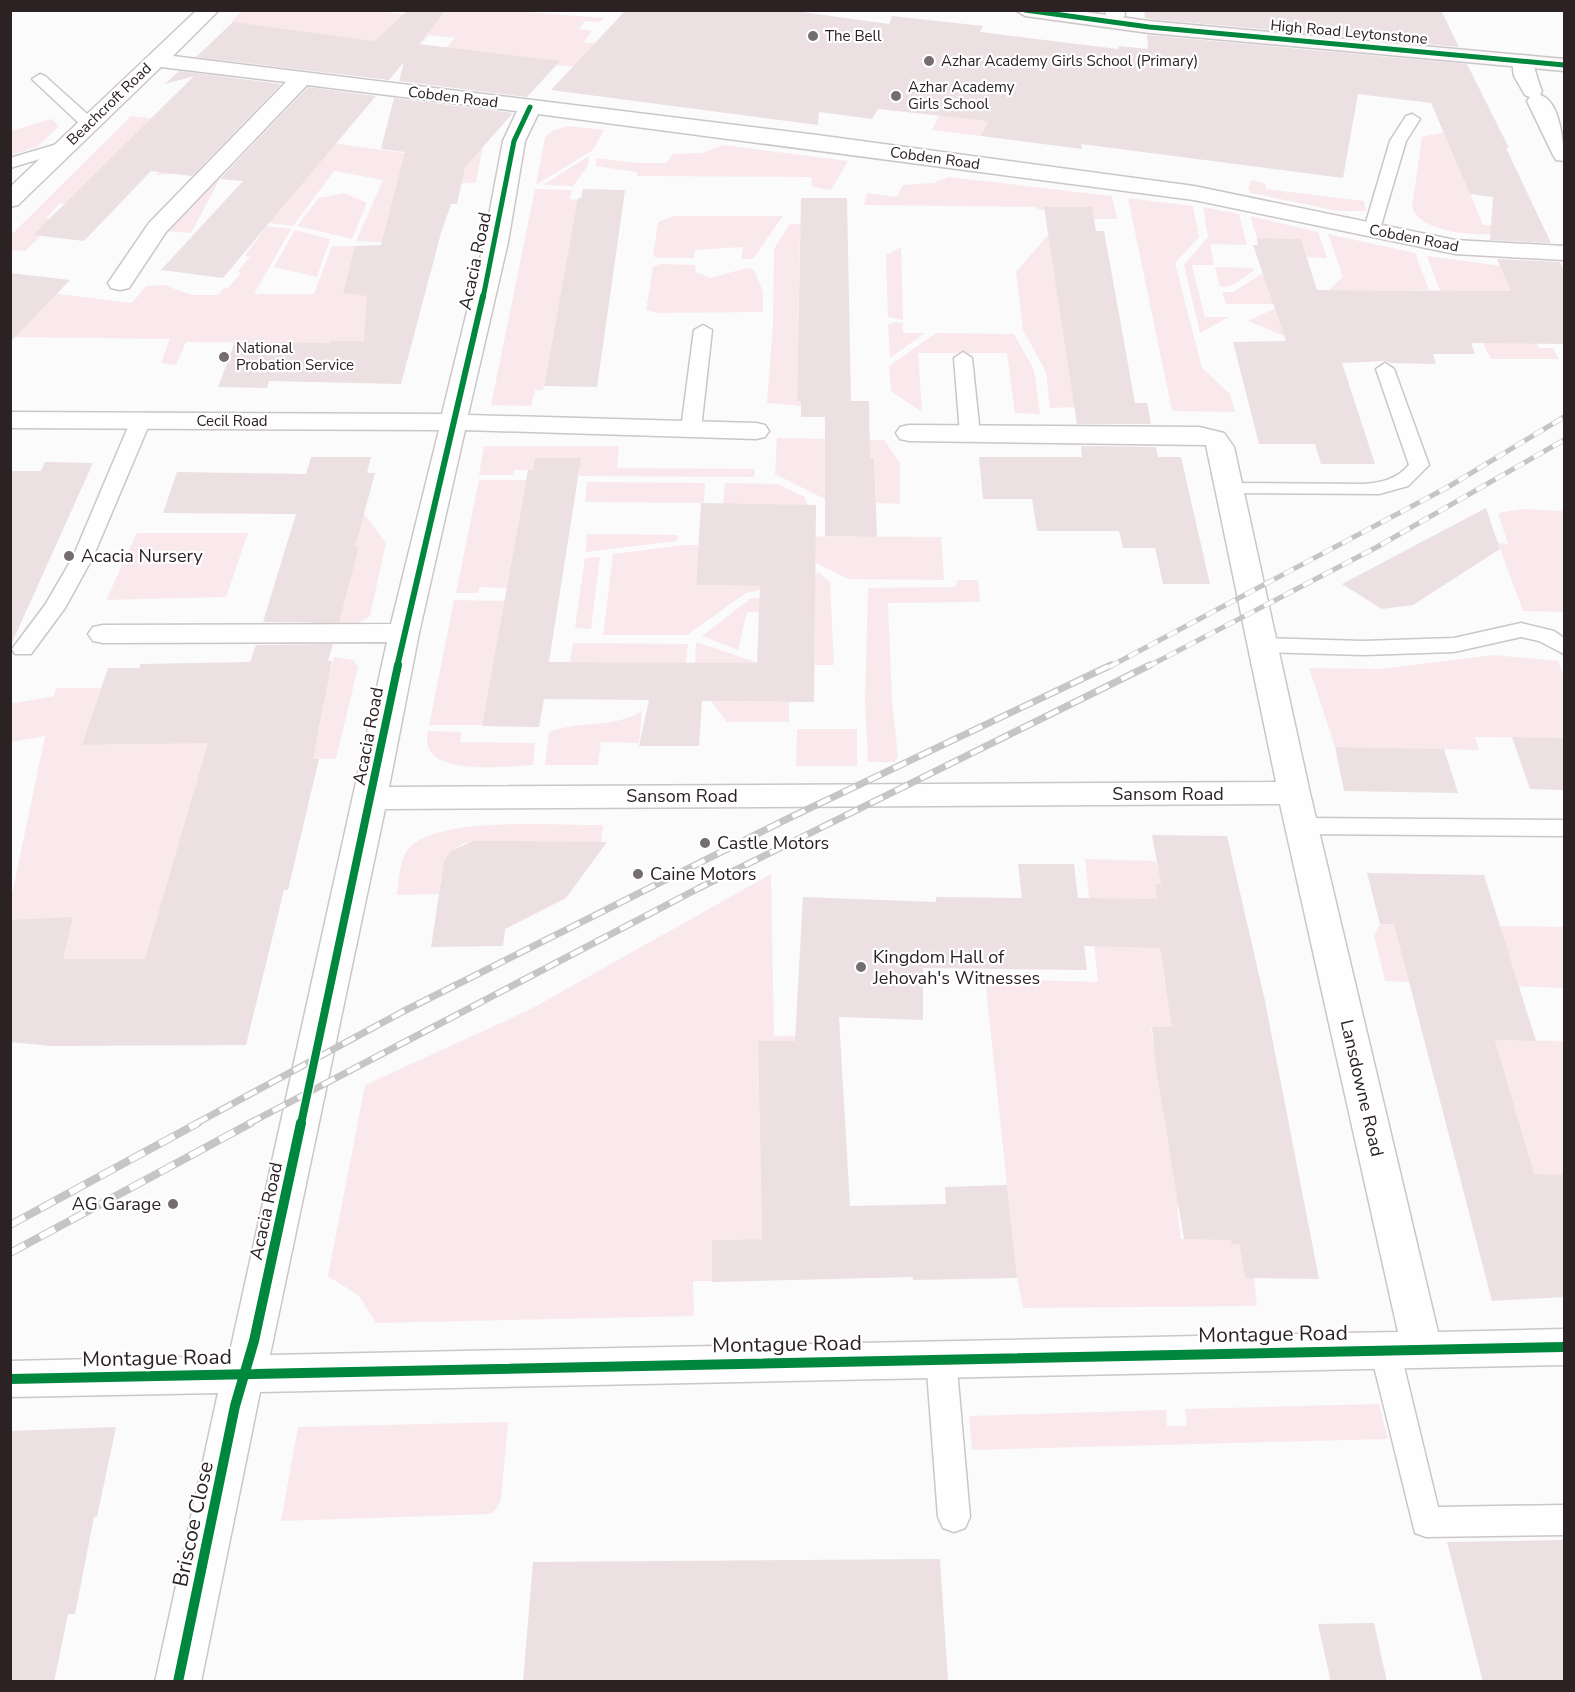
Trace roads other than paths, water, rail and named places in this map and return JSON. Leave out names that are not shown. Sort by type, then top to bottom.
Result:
[{"type":"street","name":"Beachcroft Road","points":[[10,200],[154,60],[209,10]]},
{"type":"street","name":"High Road Leytonstone","points":[[1025,10],[1149,27],[1564,65]]},
{"type":"street","name":"Cobden Road","points":[[154,60],[817,142],[1194,193],[1455,247],[1564,253]]},
{"type":"street","points":[[1522,61],[1524,76],[1564,155]]},
{"type":"street","points":[[120,283],[157,228],[302,78]]},
{"type":"street","name":"Acacia Road","points":[[244,1374],[371,798],[404,633],[496,242],[514,141],[530,107]]},
{"type":"street","name":"Cecil Road","points":[[10,420],[453,422]]},
{"type":"street","points":[[453,422],[756,430]]},
{"type":"street","points":[[909,433],[1198,435],[1215,439],[1221,447],[1298,810]]},
{"type":"street","points":[[103,634],[404,633]]},
{"type":"street","name":"Sansom Road","points":[[371,798],[1298,810]]},
{"type":"street","name":"Lansdowne Road","points":[[1298,810],[1403,1350]]},
{"type":"street","name":"Montague Road","points":[[10,1379],[941,1358],[1564,1347]]},
{"type":"street","name":"Briscoe Close","points":[[178,1682],[244,1374]]},
{"type":"lane","points":[[40,79],[89,124]]},
{"type":"lane","points":[[1371,229],[1398,141],[1412,119]]},
{"type":"lane","points":[[10,163],[64,147]]},
{"type":"lane","points":[[692,429],[703,330]]},
{"type":"lane","points":[[963,358],[970,434]]},
{"type":"lane","points":[[1230,489],[1379,489],[1404,481],[1414,474],[1419,465],[1385,369]]},
{"type":"lane","points":[[23,649],[54,608],[83,557],[141,420]]},
{"type":"lane","points":[[1262,645],[1363,648],[1455,645],[1521,630],[1546,636],[1564,647]]},
{"type":"lane","points":[[1298,810],[1562,828]]},
{"type":"lane","points":[[1403,1350],[1426,1522],[1564,1520]]},
{"type":"lane","points":[[941,1358],[954,1517]]},
{"type":"railway","points":[[1109,667],[1448,487],[1564,417]]},
{"type":"railway","points":[[1147,667],[1377,547],[1564,440]]},
{"type":"railway","points":[[195,1124],[402,1012],[787,819],[1111,665]]},
{"type":"railway","points":[[248,1124],[699,888],[1150,665]]},
{"type":"railway","points":[[10,1225],[198,1123]]},
{"type":"railway","points":[[10,1253],[251,1123]]},
{"type":"place","name":"The Bell","points":[[813,36]]},
{"type":"place","name":"Azhar Academy Girls School (Primary)","points":[[929,61]]},
{"type":"place","name":"Azhar Academy Girls School","points":[[896,96]]},
{"type":"place","name":"National Probation Service","points":[[224,357]]},
{"type":"place","name":"Acacia Nursery","points":[[69,556]]},
{"type":"place","name":"Castle Motors","points":[[705,843]]},
{"type":"place","name":"Caine Motors","points":[[638,874]]},
{"type":"place","name":"Kingdom Hall of Jehovah's Witnesses","points":[[861,967]]},
{"type":"place","name":"AG Garage","points":[[173,1204]]}]
